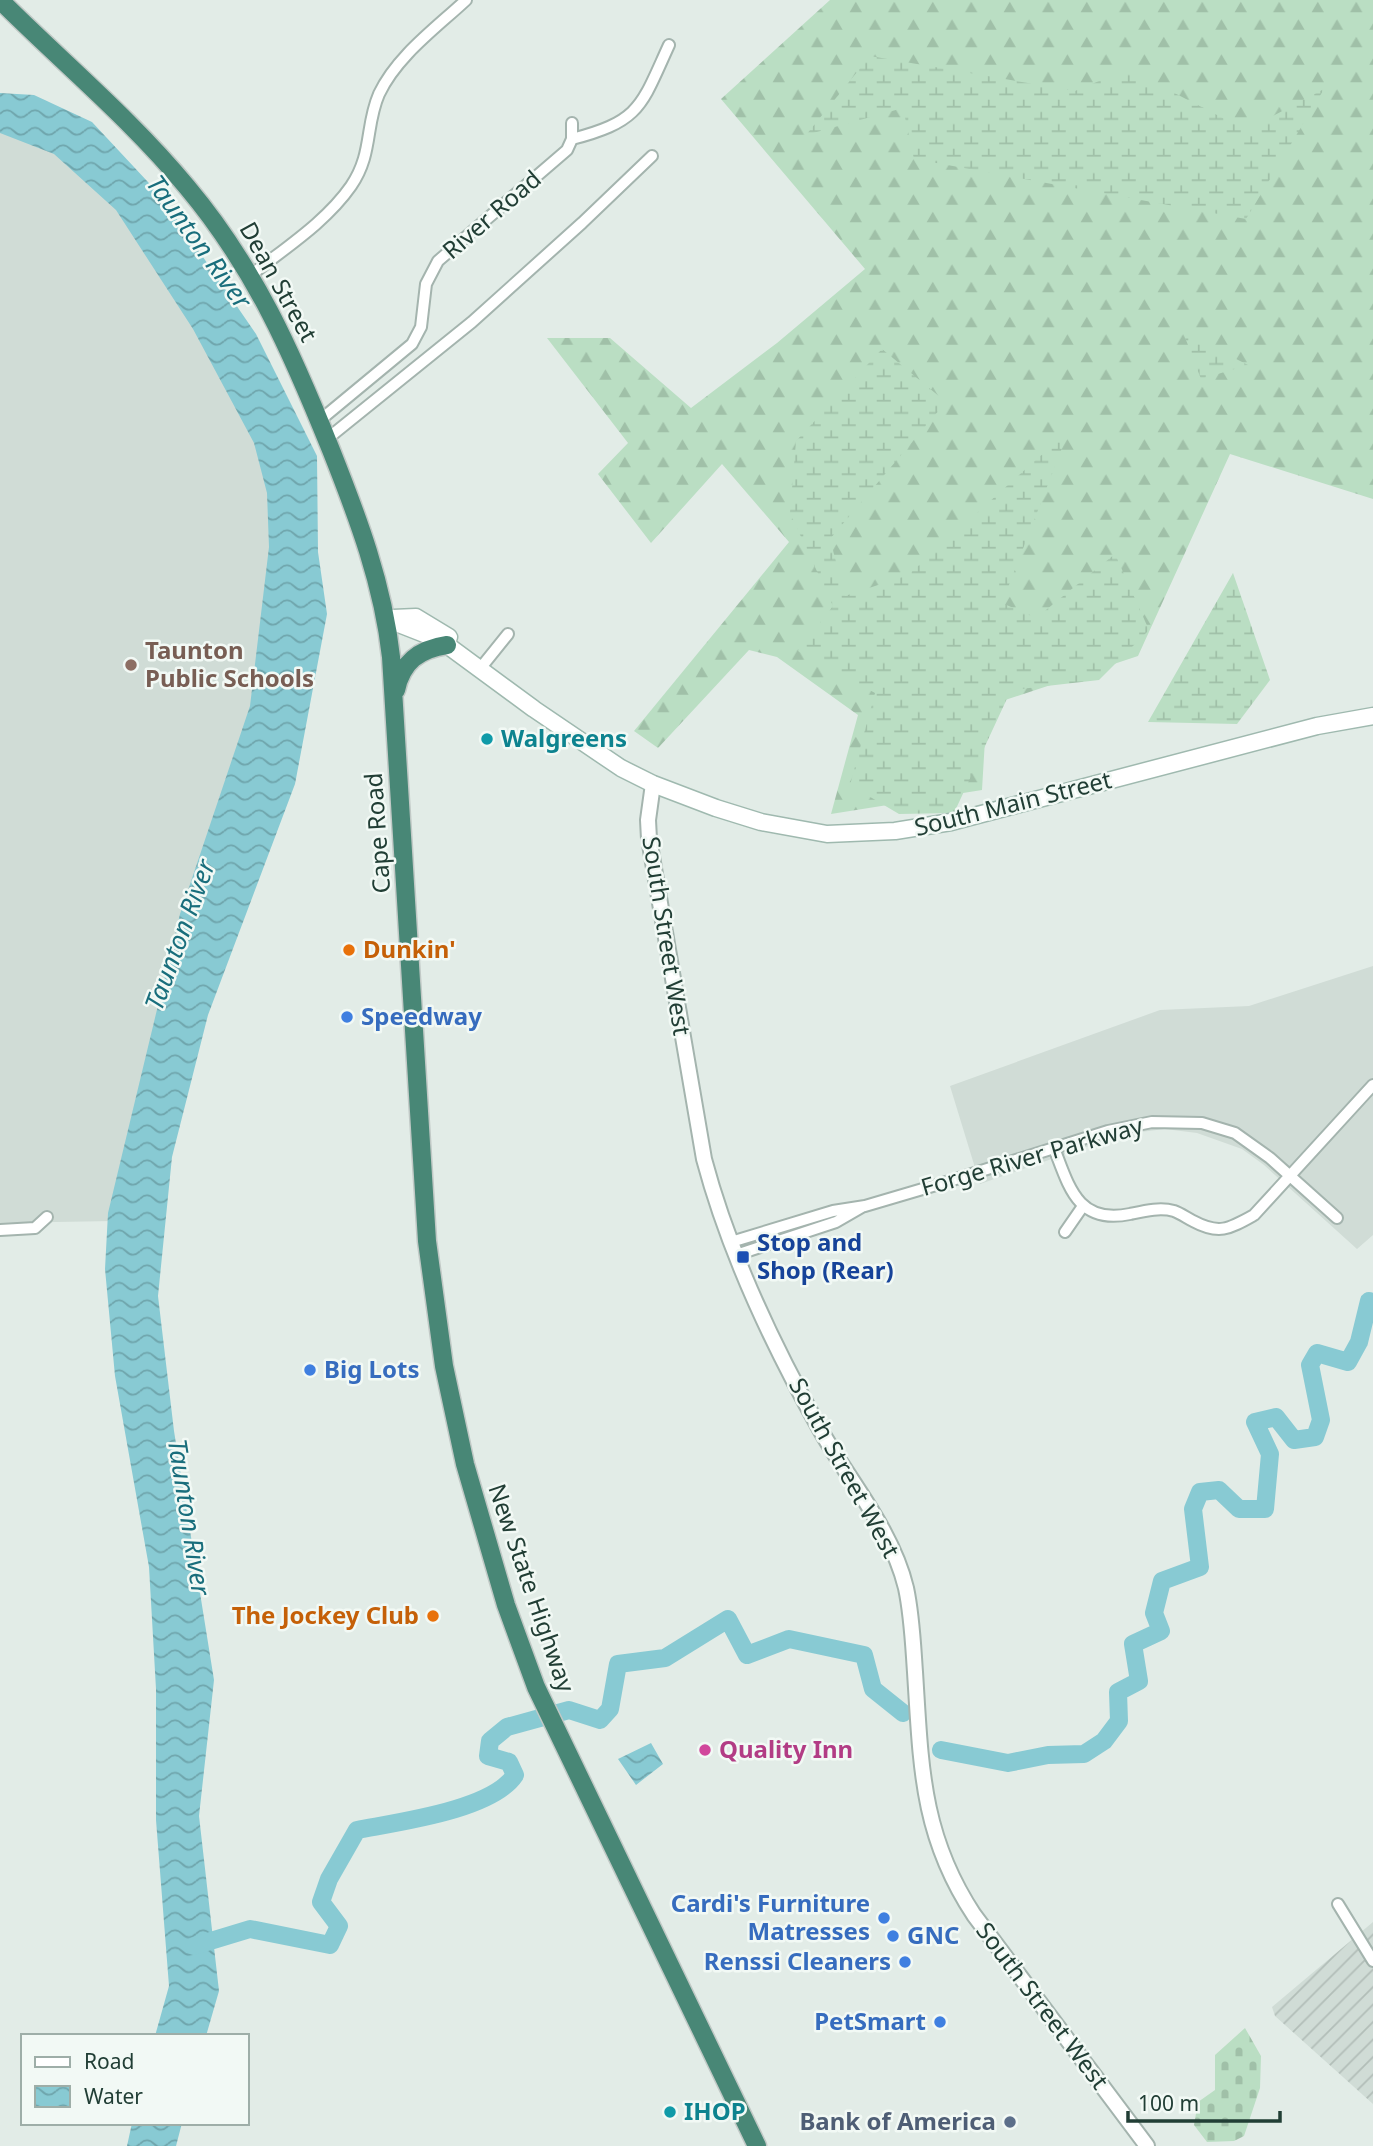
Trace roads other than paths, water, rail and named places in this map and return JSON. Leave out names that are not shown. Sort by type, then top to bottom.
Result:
[{"type":"highway","name":"Dean Street","points":[[0,0],[177,174],[218,225],[251,275],[285,340],[327,439],[361,527],[386,619]]},
{"type":"highway","name":"Cape Road","points":[[386,619],[394,704],[415,1044]]},
{"type":"highway","points":[[394,704],[399,678],[408,662],[429,648],[447,645]]},
{"type":"highway","name":"New State Highway","points":[[415,1044],[426,1241],[450,1401],[495,1571],[555,1729],[757,2146]]},
{"type":"main road","points":[[386,619],[416,617],[427,621],[517,696]]},
{"type":"main road","points":[[386,619],[447,645],[621,768],[653,784]]},
{"type":"main road","name":"South Main Street","points":[[653,784],[716,808],[789,829],[847,834],[895,831],[951,822],[1317,726],[1373,716]]},
{"type":"street","points":[[251,275],[323,218],[347,191],[367,155],[375,107],[382,89],[400,62],[466,0]]},
{"type":"street","points":[[572,123],[572,139],[626,119],[645,98],[669,45]]},
{"type":"street","name":"River Road","points":[[319,421],[412,344],[421,327],[426,284],[438,261],[567,150],[572,139]]},
{"type":"street","points":[[327,439],[472,322],[652,156]]},
{"type":"street","points":[[483,665],[508,634]]},
{"type":"street","name":"South Street West","points":[[653,784],[648,820],[649,839],[696,1122],[708,1175],[734,1248],[805,1401],[882,1530],[900,1569],[911,1619],[925,1796],[933,1830],[949,1872],[974,1915],[1147,2146]]},
{"type":"street","points":[[1054,1148],[1072,1194],[1083,1206],[1104,1215],[1119,1217],[1146,1211],[1174,1211],[1208,1229],[1221,1229],[1254,1215],[1373,1086]]},
{"type":"street","name":"Forge River Parkway","points":[[734,1248],[836,1222],[865,1206],[1146,1122],[1202,1123],[1224,1129],[1247,1141],[1337,1218]]},
{"type":"street","points":[[1065,1232],[1083,1206]]},
{"type":"street","points":[[0,1230],[35,1228],[47,1217]]},
{"type":"street","points":[[1338,1904],[1373,1961]]},
{"type":"water","name":"Taunton River","points":[[0,93],[34,95],[92,122],[161,196],[256,334],[317,456],[318,552],[327,614],[295,784],[208,1015],[172,1157],[158,1296],[174,1431],[214,1680],[199,1816],[219,1991],[207,2034],[156,2034],[169,1986],[156,1820],[156,1689],[149,1567],[115,1376],[105,1269],[108,1213],[180,914],[250,706],[269,547],[267,493],[254,443],[193,329],[116,210],[54,154],[0,133]]},
{"type":"water","points":[[651,1743],[663,1764],[636,1785],[618,1759]]},
{"type":"water","points":[[132,2125],[181,2125],[176,2146],[127,2146]]},
{"type":"waterway","points":[[941,1750],[1008,1763],[1048,1755],[1084,1754],[1104,1741],[1119,1721],[1118,1692],[1139,1681],[1133,1644],[1161,1631],[1154,1613],[1162,1581],[1200,1567],[1193,1509],[1200,1492],[1219,1490],[1239,1509],[1265,1509],[1270,1454],[1255,1422],[1276,1417],[1294,1440],[1315,1437],[1321,1420],[1310,1365],[1317,1353],[1348,1362],[1359,1342],[1369,1301],[1373,1302]]},
{"type":"waterway","points":[[194,1946],[250,1929],[330,1945],[339,1926],[321,1902],[329,1879],[357,1830],[443,1813],[486,1797],[503,1787],[515,1775],[509,1762],[488,1756],[490,1741],[507,1727],[569,1710],[600,1720],[610,1709],[618,1664],[665,1658],[728,1619],[747,1655],[789,1639],[864,1655],[873,1689],[903,1713]]},
{"type":"place","name":"Taunton Public Schools","points":[[131,665]]},
{"type":"place","name":"Walgreens","points":[[487,739]]},
{"type":"place","name":"Dunkin'","points":[[349,950]]},
{"type":"place","name":"Speedway","points":[[347,1017]]},
{"type":"place","name":"Stop and Shop (Rear)","points":[[743,1257]]},
{"type":"place","name":"Big Lots","points":[[310,1370]]},
{"type":"place","name":"The Jockey Club","points":[[433,1616]]},
{"type":"place","name":"Quality Inn","points":[[705,1750]]},
{"type":"place","name":"Cardi's Furniture Matresses","points":[[884,1918]]},
{"type":"place","name":"GNC","points":[[893,1936]]},
{"type":"place","name":"Renssi Cleaners","points":[[905,1962]]},
{"type":"place","name":"PetSmart","points":[[940,2022]]},
{"type":"place","name":"IHOP","points":[[670,2112]]},
{"type":"place","name":"Bank of America","points":[[1010,2122]]}]
